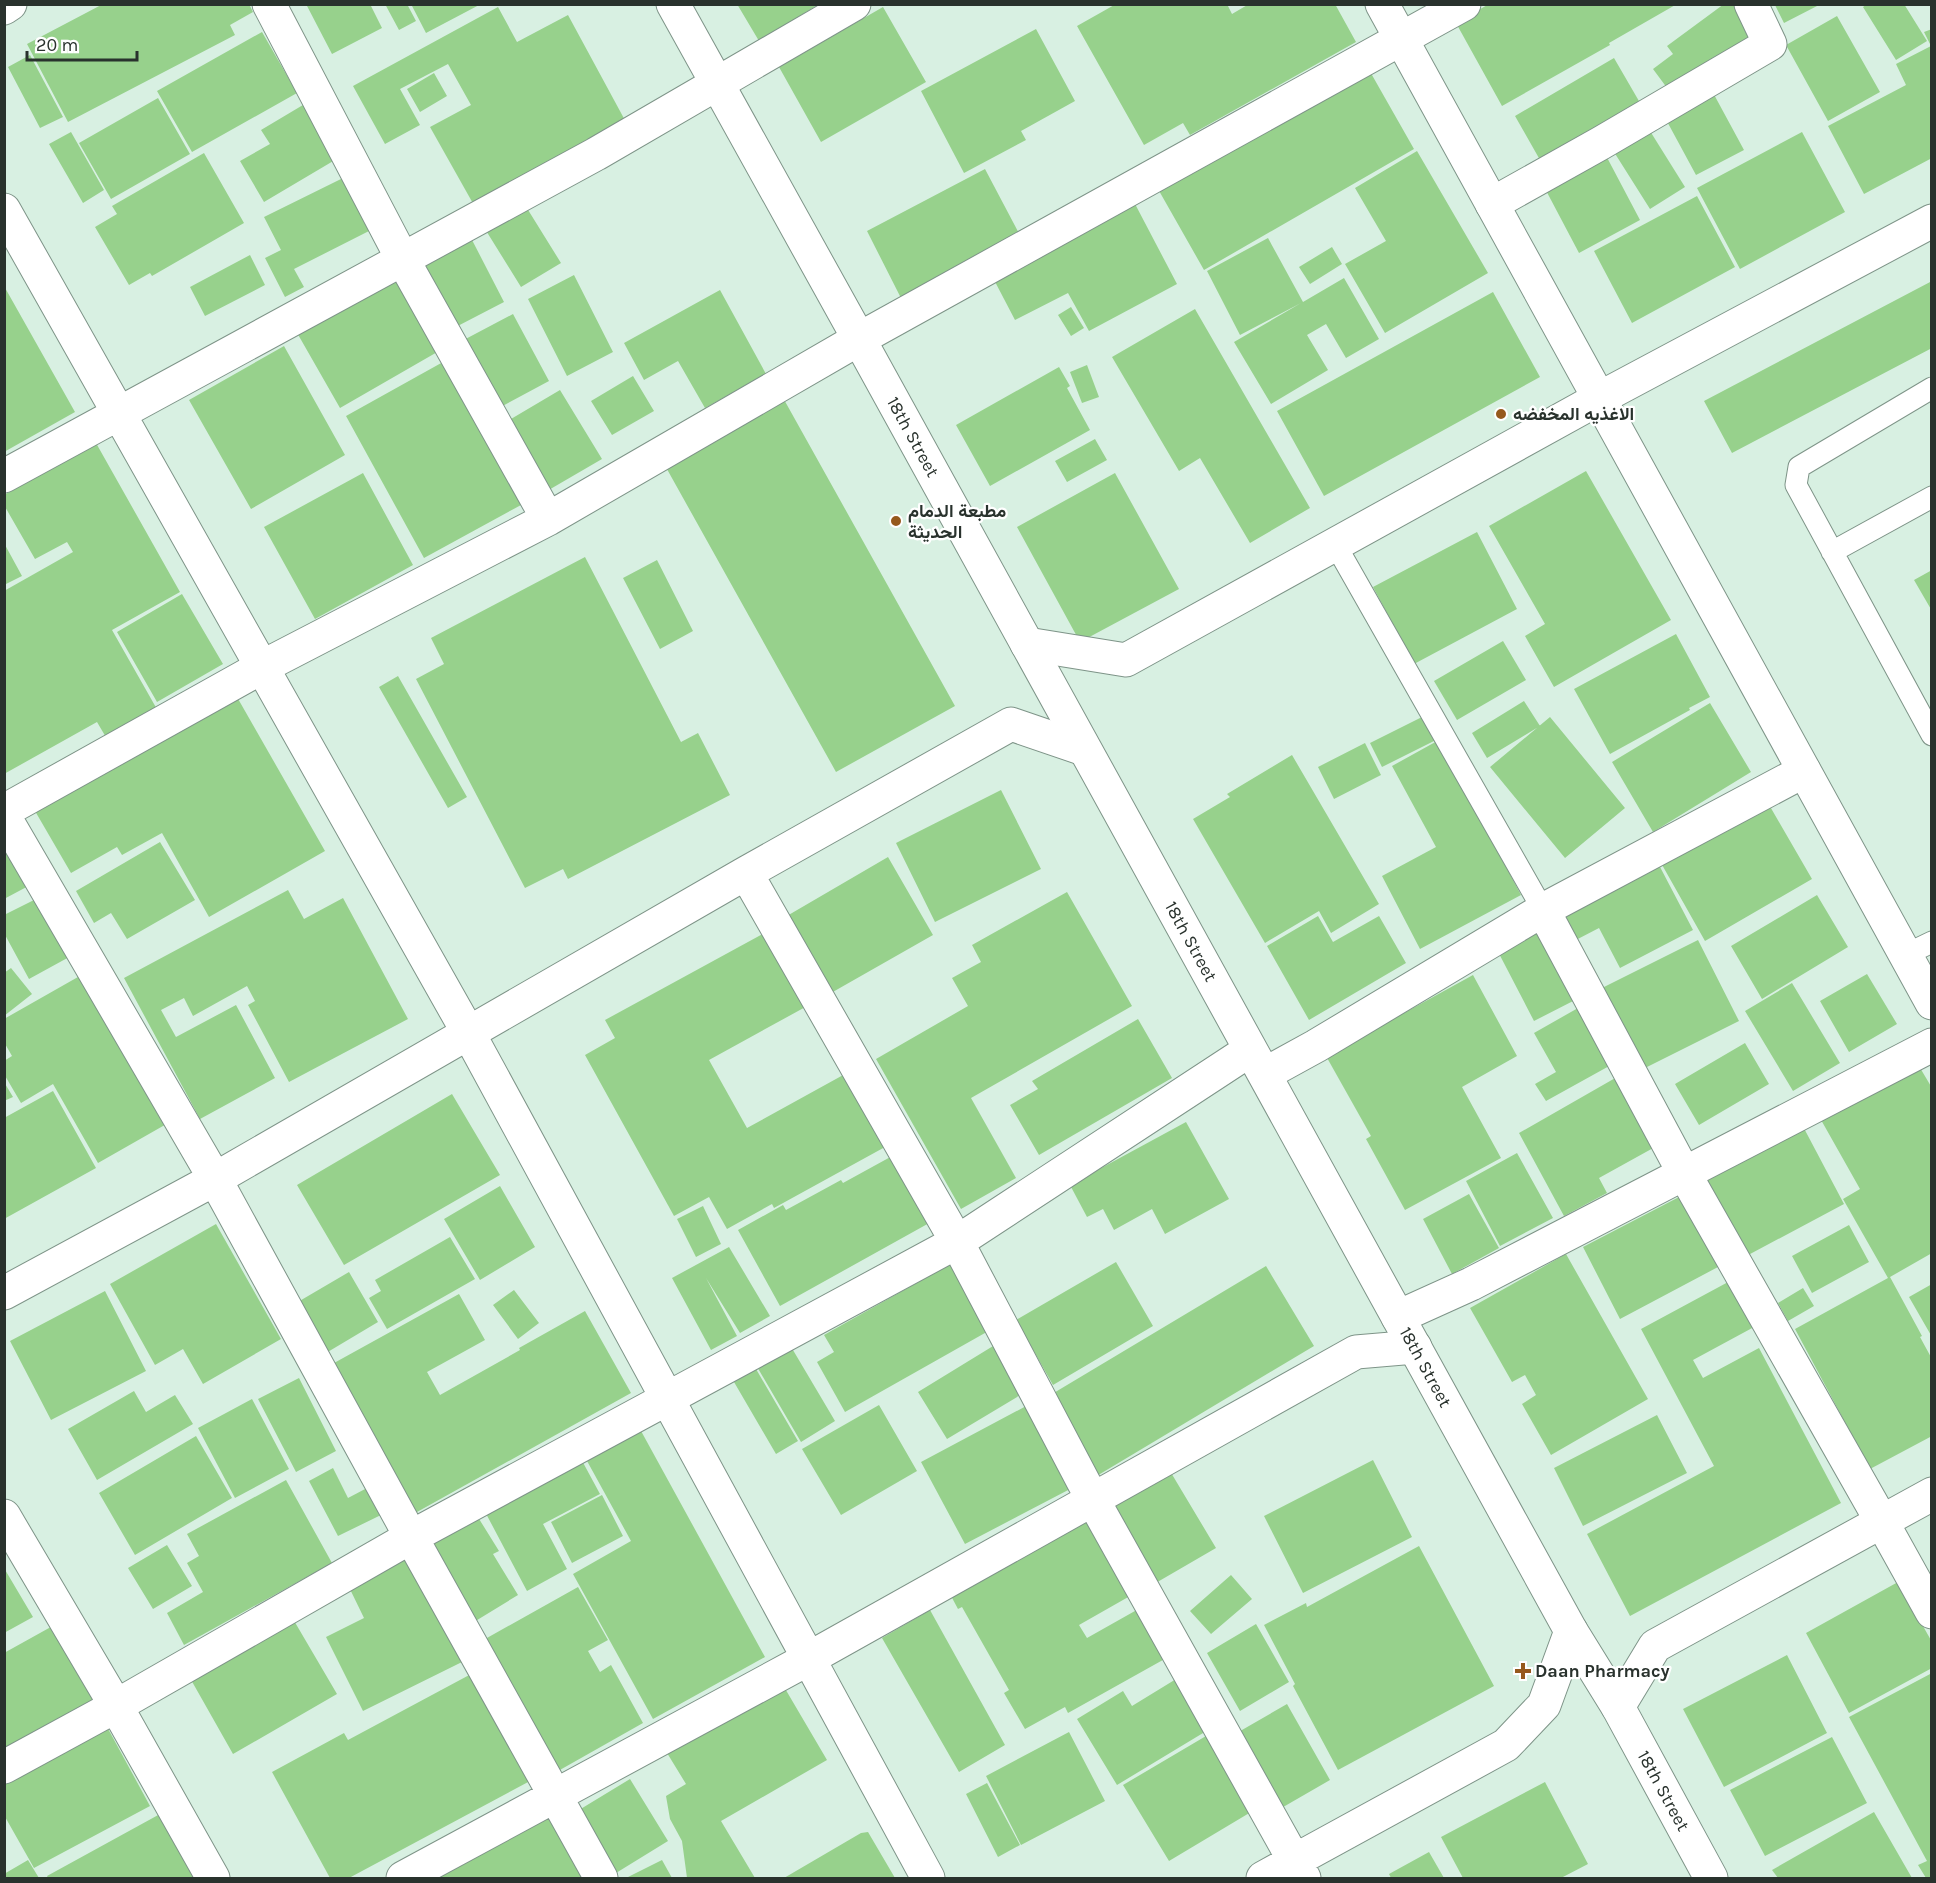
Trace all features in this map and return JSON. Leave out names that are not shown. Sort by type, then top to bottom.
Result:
[{"type":"street","points":[[4,8],[10,4]]},
{"type":"street","points":[[269,4],[403,260],[548,519]]},
{"type":"street","name":"18th Street","points":[[673,4],[1571,1631],[1618,1707],[1711,1878]]},
{"type":"street","points":[[4,476],[596,154],[854,4]]},
{"type":"street","points":[[1382,4],[1804,771],[1918,949],[1932,1003]]},
{"type":"street","points":[[4,811],[262,667],[548,519],[859,339],[1464,4]]},
{"type":"street","points":[[1492,204],[1770,44],[1751,4]]},
{"type":"street","points":[[4,210],[469,1034],[928,1878]]},
{"type":"street","points":[[1027,644],[1126,660],[1600,398],[1932,221]]},
{"type":"street","points":[[4,1293],[215,1179],[746,873],[1011,724],[1084,749]]},
{"type":"street","points":[[4,1767],[116,1706],[411,1537],[957,1242],[1257,1062],[1316,1046],[1543,910],[1804,771]]},
{"type":"street","points":[[4,816],[215,1179],[601,1878]]},
{"type":"street","points":[[746,873],[957,1242],[1093,1500],[1299,1870]]},
{"type":"street","points":[[1543,910],[1684,1173],[1932,1612]]},
{"type":"street","points":[[1398,1317],[1471,1284],[1932,1045]]},
{"type":"street","points":[[403,1878],[808,1659],[1356,1352],[1415,1347]]},
{"type":"street","points":[[1618,1707],[1655,1646],[1932,1494]]},
{"type":"street","points":[[4,1516],[116,1706],[213,1878]]},
{"type":"street","points":[[1263,1878],[1299,1870],[1506,1745],[1544,1706],[1571,1631]]},
{"type":"lane","points":[[1932,388],[1799,467],[1796,485],[1932,735]]},
{"type":"lane","points":[[1832,552],[1932,497]]},
{"type":"lane","points":[[1335,544],[1543,910]]},
{"type":"building","points":[[103,4],[249,4],[253,12],[230,25],[235,35],[68,122],[27,44]]},
{"type":"building","points":[[306,4],[370,4],[382,28],[332,54]]},
{"type":"building","points":[[385,4],[407,4],[416,21],[399,30]]},
{"type":"building","points":[[411,4],[481,4],[426,33]]},
{"type":"building","points":[[737,4],[819,4],[759,41]]},
{"type":"building","points":[[1116,4],[1227,4],[1232,14],[1249,4],[1335,4],[1356,42],[1190,135],[1183,123],[1144,145],[1077,26]]},
{"type":"building","points":[[1489,4],[1677,4],[1502,106],[1456,23]]},
{"type":"building","points":[[1724,4],[1740,4],[1761,33],[1673,96],[1653,69],[1673,54],[1667,46]]},
{"type":"building","points":[[1867,4],[1904,4],[1927,41],[1896,60],[1863,7]]},
{"type":"building","points":[[1775,5],[1819,5],[1784,23]]},
{"type":"building","points":[[498,7],[517,42],[568,15],[627,124],[475,207],[430,127],[471,105],[448,64],[400,89],[420,125],[385,144],[353,86]]},
{"type":"building","points":[[883,7],[926,82],[821,142],[779,67]]},
{"type":"building","points":[[1837,16],[1880,92],[1828,121],[1786,45]]},
{"type":"building","points":[[1036,29],[1075,101],[1021,131],[1026,140],[964,173],[921,91]]},
{"type":"building","points":[[1932,29],[1932,158],[1864,194],[1828,126],[1906,85],[1896,64],[1931,46],[1924,32]]},
{"type":"building","points":[[262,32],[297,93],[192,152],[157,91]]},
{"type":"building","points":[[30,55],[63,117],[40,128],[8,67]]},
{"type":"building","points":[[1614,58],[1643,108],[1544,167],[1515,116]]},
{"type":"building","points":[[1368,68],[1414,149],[1204,270],[1158,189]]},
{"type":"building","points":[[434,73],[447,96],[420,112],[407,89]]},
{"type":"building","points":[[1711,89],[1744,150],[1696,175],[1663,114]]},
{"type":"building","points":[[158,98],[190,154],[111,199],[79,143]]},
{"type":"building","points":[[308,102],[340,157],[264,202],[240,161],[270,144],[261,130]]},
{"type":"building","points":[[1650,131],[1685,187],[1650,209],[1614,152]]},
{"type":"building","points":[[71,132],[104,190],[83,203],[49,144]]},
{"type":"building","points":[[1802,132],[1845,212],[1740,269],[1697,188]]},
{"type":"building","points":[[1602,148],[1640,220],[1579,253],[1541,181]]},
{"type":"building","points":[[1417,151],[1488,273],[1385,333],[1345,264],[1386,241],[1355,188]]},
{"type":"building","points":[[204,153],[244,223],[152,276],[150,273],[129,285],[95,227],[117,214],[112,206]]},
{"type":"building","points":[[985,169],[1023,241],[904,304],[867,231]]},
{"type":"building","points":[[343,178],[369,231],[294,269],[304,287],[285,297],[265,258],[281,250],[264,217]]},
{"type":"building","points":[[1697,196],[1735,267],[1632,323],[1594,251]]},
{"type":"building","points":[[1134,202],[1177,284],[1089,331],[1068,293],[1015,320],[992,276]]},
{"type":"building","points":[[525,205],[561,263],[521,287],[485,229]]},
{"type":"building","points":[[471,238],[504,302],[450,330],[417,266]]},
{"type":"building","points":[[1268,238],[1303,302],[1344,278],[1379,339],[1346,358],[1326,324],[1307,335],[1328,370],[1271,404],[1234,342],[1301,303],[1240,335],[1207,271]]},
{"type":"building","points":[[1332,247],[1342,264],[1310,284],[1299,267]]},
{"type":"building","points":[[250,255],[265,285],[205,316],[190,287]]},
{"type":"building","points":[[395,275],[439,351],[340,408],[296,331]]},
{"type":"building","points":[[574,275],[613,352],[567,376],[528,299]]},
{"type":"building","points":[[1932,281],[1932,348],[1732,453],[1704,401]]},
{"type":"building","points":[[4,286],[75,412],[4,452]]},
{"type":"building","points":[[720,290],[766,374],[705,408],[678,361],[644,380],[624,343]]},
{"type":"building","points":[[1493,292],[1540,377],[1324,496],[1277,411]]},
{"type":"building","points":[[1071,307],[1084,328],[1071,336],[1058,315]]},
{"type":"building","points":[[1195,309],[1310,508],[1250,543],[1200,458],[1179,471],[1112,357]]},
{"type":"building","points":[[513,314],[549,381],[495,410],[458,343]]},
{"type":"building","points":[[284,346],[345,455],[251,509],[189,400]]},
{"type":"building","points":[[443,362],[521,505],[424,558],[346,416]]},
{"type":"building","points":[[1087,365],[1099,397],[1082,403],[1070,372]]},
{"type":"building","points":[[1059,367],[1070,386],[1067,388],[1090,430],[990,486],[956,425]]},
{"type":"building","points":[[633,376],[654,411],[612,435],[591,401]]},
{"type":"building","points":[[560,390],[602,459],[547,491],[506,422]]},
{"type":"building","points":[[782,396],[955,706],[836,772],[663,462]]},
{"type":"building","points":[[1095,439],[1107,460],[1067,482],[1055,461]]},
{"type":"building","points":[[96,443],[180,592],[112,630],[158,711],[107,739],[97,722],[4,774],[4,591],[73,552],[67,542],[35,559],[4,505],[4,495]]},
{"type":"building","points":[[1586,471],[1671,620],[1554,687],[1525,636],[1545,624],[1489,526]]},
{"type":"building","points":[[363,473],[413,565],[315,619],[264,527]]},
{"type":"building","points":[[1115,473],[1179,589],[1080,642],[1017,527]]},
{"type":"building","points":[[1477,532],[1517,609],[1414,664],[1373,587]]},
{"type":"building","points":[[4,543],[22,576],[4,585]]},
{"type":"building","points":[[585,557],[681,742],[698,733],[730,795],[568,879],[563,869],[525,888],[416,679],[444,664],[431,638]]},
{"type":"building","points":[[657,560],[693,631],[660,649],[623,578]]},
{"type":"building","points":[[1932,570],[1932,611],[1914,580]]},
{"type":"building","points":[[182,594],[223,664],[157,702],[117,632]]},
{"type":"building","points":[[1676,634],[1710,697],[1610,754],[1574,689]]},
{"type":"building","points":[[1503,641],[1526,680],[1457,720],[1434,681]]},
{"type":"building","points":[[398,676],[467,797],[448,808],[379,687]]},
{"type":"building","points":[[237,697],[325,851],[209,917],[162,833],[122,855],[117,847],[71,873],[35,811]]},
{"type":"building","points":[[1524,701],[1540,726],[1487,758],[1472,733]]},
{"type":"building","points":[[1710,703],[1751,772],[1653,832],[1612,762]]},
{"type":"building","points":[[1424,716],[1436,740],[1382,767],[1370,743]]},
{"type":"building","points":[[1550,717],[1625,808],[1565,858],[1490,767]]},
{"type":"building","points":[[1439,740],[1521,895],[1420,949],[1382,876],[1436,847],[1392,766]]},
{"type":"building","points":[[1365,743],[1381,775],[1334,799],[1318,767]]},
{"type":"building","points":[[1292,755],[1379,904],[1331,933],[1319,911],[1265,943],[1193,819],[1230,797],[1227,794]]},
{"type":"building","points":[[1001,790],[1041,869],[935,922],[896,843]]},
{"type":"building","points":[[1768,803],[1812,879],[1705,941],[1661,863]]},
{"type":"building","points":[[4,827],[34,883],[4,899]]},
{"type":"building","points":[[160,842],[195,900],[127,939],[111,913],[94,923],[76,891]]},
{"type":"building","points":[[888,857],[933,935],[824,997],[780,920]]},
{"type":"building","points":[[1659,865],[1693,930],[1620,968],[1599,928],[1572,942],[1560,917]]},
{"type":"building","points":[[288,890],[304,919],[343,898],[408,1019],[289,1082],[248,1005],[255,1001],[247,986],[193,1016],[184,998],[161,1010],[176,1037],[236,1005],[275,1078],[200,1119],[124,978]]},
{"type":"building","points":[[1067,892],[1132,1006],[971,1098],[1016,1178],[961,1209],[876,1059],[968,1006],[952,978],[981,962],[972,945]]},
{"type":"building","points":[[1817,895],[1848,947],[1762,999],[1731,946]]},
{"type":"building","points":[[40,897],[71,956],[29,979],[4,933],[4,915]]},
{"type":"building","points":[[1318,916],[1333,942],[1379,916],[1406,963],[1309,1020],[1267,946]]},
{"type":"building","points":[[1536,922],[1577,999],[1534,1021],[1494,944]]},
{"type":"building","points":[[768,931],[809,1005],[709,1060],[747,1128],[845,1074],[885,1147],[774,1208],[772,1204],[727,1229],[709,1197],[674,1216],[585,1055],[615,1038],[605,1020]]},
{"type":"building","points":[[1698,940],[1739,1021],[1635,1073],[1594,992]]},
{"type":"building","points":[[11,968],[32,994],[4,1016],[4,973]]},
{"type":"building","points":[[85,973],[170,1122],[98,1163],[53,1084],[21,1103],[4,1074],[4,1061],[12,1056],[4,1042],[4,1019]]},
{"type":"building","points":[[1867,974],[1897,1024],[1849,1052],[1820,1001]]},
{"type":"building","points":[[1473,975],[1517,1056],[1462,1087],[1501,1158],[1405,1210],[1366,1139],[1371,1136],[1326,1056]]},
{"type":"building","points":[[1792,983],[1840,1063],[1793,1091],[1745,1011]]},
{"type":"building","points":[[1578,1008],[1611,1065],[1546,1101],[1535,1084],[1556,1072],[1534,1033]]},
{"type":"building","points":[[1138,1019],[1172,1078],[1039,1155],[1010,1105],[1038,1089],[1032,1081]]},
{"type":"building","points":[[1745,1043],[1769,1084],[1699,1125],[1675,1084]]},
{"type":"building","points":[[1913,1056],[1932,1088],[1932,1253],[1890,1277],[1932,1359],[1932,1436],[1870,1469],[1795,1329],[1888,1278],[1843,1199],[1860,1189],[1816,1111]]},
{"type":"building","points":[[1617,1077],[1655,1147],[1599,1178],[1607,1193],[1564,1216],[1519,1133]]},
{"type":"building","points":[[4,1082],[13,1097],[4,1101]]},
{"type":"building","points":[[53,1091],[96,1168],[4,1219],[4,1118]]},
{"type":"building","points":[[452,1094],[500,1175],[344,1265],[297,1185]]},
{"type":"building","points":[[1798,1117],[1844,1204],[1737,1261],[1691,1174]]},
{"type":"building","points":[[1186,1122],[1229,1199],[1165,1234],[1152,1209],[1114,1230],[1103,1209],[1087,1217],[1070,1185]]},
{"type":"building","points":[[1517,1153],[1553,1218],[1500,1246],[1466,1181]]},
{"type":"building","points":[[894,1155],[931,1222],[780,1306],[738,1230],[783,1205],[786,1210],[841,1180],[843,1183]]},
{"type":"building","points":[[500,1186],[535,1247],[480,1280],[444,1219]]},
{"type":"building","points":[[1469,1194],[1499,1248],[1452,1274],[1423,1219]]},
{"type":"building","points":[[1681,1196],[1718,1267],[1620,1319],[1583,1247]]},
{"type":"building","points":[[703,1206],[721,1244],[696,1257],[677,1219]]},
{"type":"building","points":[[216,1224],[281,1339],[203,1384],[183,1349],[155,1365],[110,1284]]},
{"type":"building","points":[[1849,1225],[1869,1262],[1812,1293],[1792,1256]]},
{"type":"building","points":[[450,1237],[475,1279],[387,1329],[369,1298],[381,1291],[375,1280]]},
{"type":"building","points":[[729,1247],[770,1316],[740,1333],[706,1278],[737,1336],[711,1350],[672,1278]]},
{"type":"building","points":[[1566,1254],[1648,1399],[1551,1455],[1522,1404],[1536,1395],[1525,1375],[1512,1382],[1470,1308]]},
{"type":"building","points":[[954,1262],[992,1329],[845,1412],[817,1362],[834,1352],[824,1335]]},
{"type":"building","points":[[1116,1262],[1153,1326],[1053,1385],[1016,1320]]},
{"type":"building","points":[[1266,1266],[1314,1346],[1095,1477],[1047,1397]]},
{"type":"building","points":[[349,1272],[378,1322],[321,1356],[291,1306]]},
{"type":"building","points":[[1730,1281],[1754,1327],[1693,1360],[1703,1378],[1759,1348],[1841,1503],[1630,1616],[1587,1534],[1714,1466],[1641,1329]]},
{"type":"building","points":[[1932,1284],[1932,1337],[1909,1297]]},
{"type":"building","points":[[1803,1288],[1814,1306],[1788,1321],[1778,1303]]},
{"type":"building","points":[[514,1290],[539,1323],[518,1339],[493,1305]]},
{"type":"building","points":[[105,1291],[146,1371],[51,1420],[10,1341]]},
{"type":"building","points":[[459,1294],[485,1340],[427,1372],[440,1395],[585,1311],[631,1393],[408,1517],[325,1368]]},
{"type":"building","points":[[998,1343],[1027,1391],[947,1439],[918,1392]]},
{"type":"building","points":[[790,1345],[835,1421],[801,1442],[756,1365]]},
{"type":"building","points":[[756,1369],[798,1441],[776,1454],[734,1382]]},
{"type":"building","points":[[299,1378],[336,1451],[296,1472],[258,1399]]},
{"type":"building","points":[[134,1391],[146,1412],[175,1395],[193,1424],[97,1480],[68,1429]]},
{"type":"building","points":[[252,1399],[289,1469],[235,1498],[198,1428]]},
{"type":"building","points":[[879,1405],[917,1471],[841,1515],[802,1449]]},
{"type":"building","points":[[1028,1405],[1072,1488],[965,1544],[921,1462]]},
{"type":"building","points":[[1657,1415],[1687,1473],[1583,1526],[1554,1468]]},
{"type":"building","points":[[635,1420],[765,1657],[653,1719],[573,1574],[631,1541],[581,1450]]},
{"type":"building","points":[[196,1436],[232,1498],[135,1555],[99,1493]]},
{"type":"building","points":[[580,1457],[600,1494],[543,1524],[567,1569],[527,1591],[483,1508]]},
{"type":"building","points":[[1373,1460],[1412,1537],[1303,1593],[1264,1516]]},
{"type":"building","points":[[1167,1466],[1216,1548],[1154,1584],[1105,1502]]},
{"type":"building","points":[[333,1468],[348,1498],[367,1488],[381,1515],[338,1536],[309,1481]]},
{"type":"building","points":[[286,1480],[332,1563],[184,1645],[167,1613],[203,1592],[187,1563],[199,1556],[187,1534]]},
{"type":"building","points":[[602,1495],[623,1536],[572,1563],[551,1522]]},
{"type":"building","points":[[476,1514],[499,1551],[493,1554],[518,1595],[469,1625],[422,1547]]},
{"type":"building","points":[[1086,1517],[1130,1596],[1079,1625],[1087,1638],[1142,1607],[1170,1656],[1068,1713],[1065,1707],[1025,1729],[1004,1693],[1009,1690],[962,1607],[958,1609],[950,1594]]},
{"type":"building","points":[[167,1545],[192,1586],[153,1609],[128,1568]]},
{"type":"building","points":[[1419,1546],[1494,1686],[1338,1770],[1293,1686],[1295,1684],[1264,1625],[1306,1603],[1307,1607]]},
{"type":"building","points":[[407,1553],[462,1662],[363,1711],[326,1637],[364,1618],[347,1583]]},
{"type":"building","points":[[4,1568],[33,1617],[4,1633]]},
{"type":"building","points":[[1231,1575],[1252,1599],[1211,1634],[1190,1611]]},
{"type":"building","points":[[1898,1582],[1932,1642],[1932,1668],[1849,1713],[1806,1633]]},
{"type":"building","points":[[578,1587],[608,1640],[588,1651],[600,1672],[611,1665],[643,1723],[551,1775],[478,1643]]},
{"type":"building","points":[[930,1610],[1005,1745],[959,1772],[882,1638]]},
{"type":"building","points":[[293,1619],[337,1694],[233,1754],[190,1678]]},
{"type":"building","points":[[58,1623],[103,1703],[4,1758],[4,1653]]},
{"type":"building","points":[[1256,1624],[1289,1682],[1240,1711],[1207,1653]]},
{"type":"building","points":[[1787,1655],[1827,1733],[1724,1787],[1683,1709]]},
{"type":"building","points":[[473,1673],[530,1781],[349,1878],[330,1878],[272,1772],[344,1733],[348,1740]]},
{"type":"building","points":[[1932,1673],[1932,1878],[1926,1878],[1918,1865],[1927,1861],[1849,1717]]},
{"type":"building","points":[[1181,1676],[1213,1727],[1117,1785],[1077,1719],[1123,1691],[1132,1706]]},
{"type":"building","points":[[780,1680],[827,1760],[721,1821],[755,1878],[687,1878],[682,1841],[670,1819],[666,1796],[686,1784],[664,1748]]},
{"type":"building","points":[[1287,1704],[1330,1780],[1278,1810],[1235,1734]]},
{"type":"building","points":[[106,1725],[150,1806],[34,1868],[4,1815],[4,1779]]},
{"type":"building","points":[[1069,1732],[1105,1801],[1021,1845],[986,1776]]},
{"type":"building","points":[[1206,1736],[1251,1812],[1169,1861],[1123,1785]]},
{"type":"building","points":[[1832,1737],[1867,1803],[1765,1856],[1730,1790]]},
{"type":"building","points":[[630,1779],[668,1841],[616,1873],[579,1810]]},
{"type":"building","points":[[1545,1782],[1588,1864],[1561,1878],[1463,1878],[1441,1837]]},
{"type":"building","points":[[987,1783],[1020,1845],[998,1857],[966,1794]]},
{"type":"building","points":[[545,1811],[584,1878],[426,1878]]},
{"type":"building","points":[[1874,1812],[1912,1878],[1778,1878],[1772,1870]]},
{"type":"building","points":[[160,1814],[196,1878],[48,1878],[47,1876]]},
{"type":"building","points":[[868,1832],[895,1878],[784,1878],[861,1833]]},
{"type":"building","points":[[1429,1852],[1444,1878],[1391,1878],[1389,1874]]},
{"type":"building","points":[[28,1860],[39,1878],[4,1878],[4,1874]]},
{"type":"building","points":[[662,1860],[672,1878],[626,1878]]},
{"type":"place","name":"الاغذيه المخفضه","points":[[1501,414]]},
{"type":"place","name":"مطبعة الدمام الحديثة","points":[[896,521]]},
{"type":"place","name":"Daan Pharmacy","points":[[1523,1671]]}]
